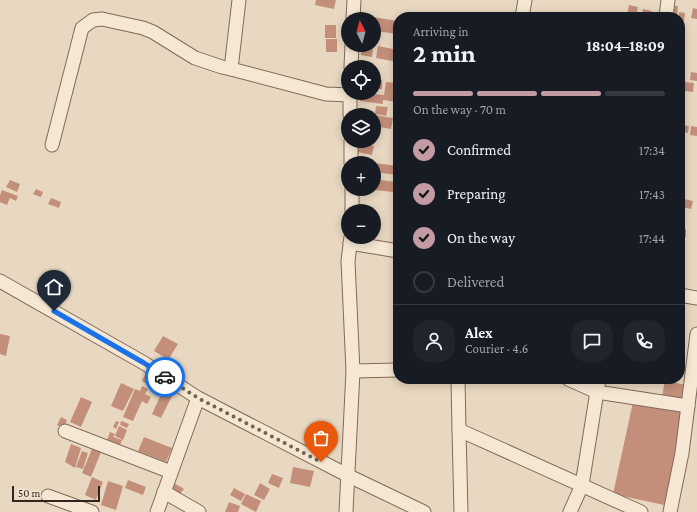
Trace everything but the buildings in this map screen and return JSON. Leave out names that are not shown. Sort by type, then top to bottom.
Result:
[{"type":"street","points":[[231,69],[239,0]]},
{"type":"street","points":[[353,12],[354,0]]},
{"type":"street","points":[[523,12],[525,0]]},
{"type":"street","points":[[667,12],[668,0]]},
{"type":"street","points":[[52,145],[82,28],[93,20],[102,19],[143,28],[153,32],[196,58],[222,67],[326,94],[341,94]]},
{"type":"street","points":[[346,512],[349,476],[353,371],[348,261],[350,244]]},
{"type":"street","points":[[368,244],[393,250]]},
{"type":"street","points":[[0,281],[144,363],[198,398],[349,476],[424,512]]},
{"type":"street","points":[[685,296],[697,298]]},
{"type":"street","points":[[670,512],[682,453],[697,334]]},
{"type":"street","points":[[353,371],[393,370]]},
{"type":"street","points":[[458,384],[461,512]]},
{"type":"street","points":[[579,384],[597,392],[688,406]]},
{"type":"street","points":[[570,512],[582,485],[598,384]]},
{"type":"street","points":[[157,512],[198,398]]},
{"type":"street","points":[[459,430],[641,512]]},
{"type":"street","points":[[65,431],[171,472]]},
{"type":"street","points":[[164,492],[199,512]]},
{"type":"street","points":[[48,496],[92,512]]},
{"type":"way so far","points":[[165,377],[198,398],[321,462]]},
{"type":"route","points":[[54,311],[144,363],[165,377]]}]
